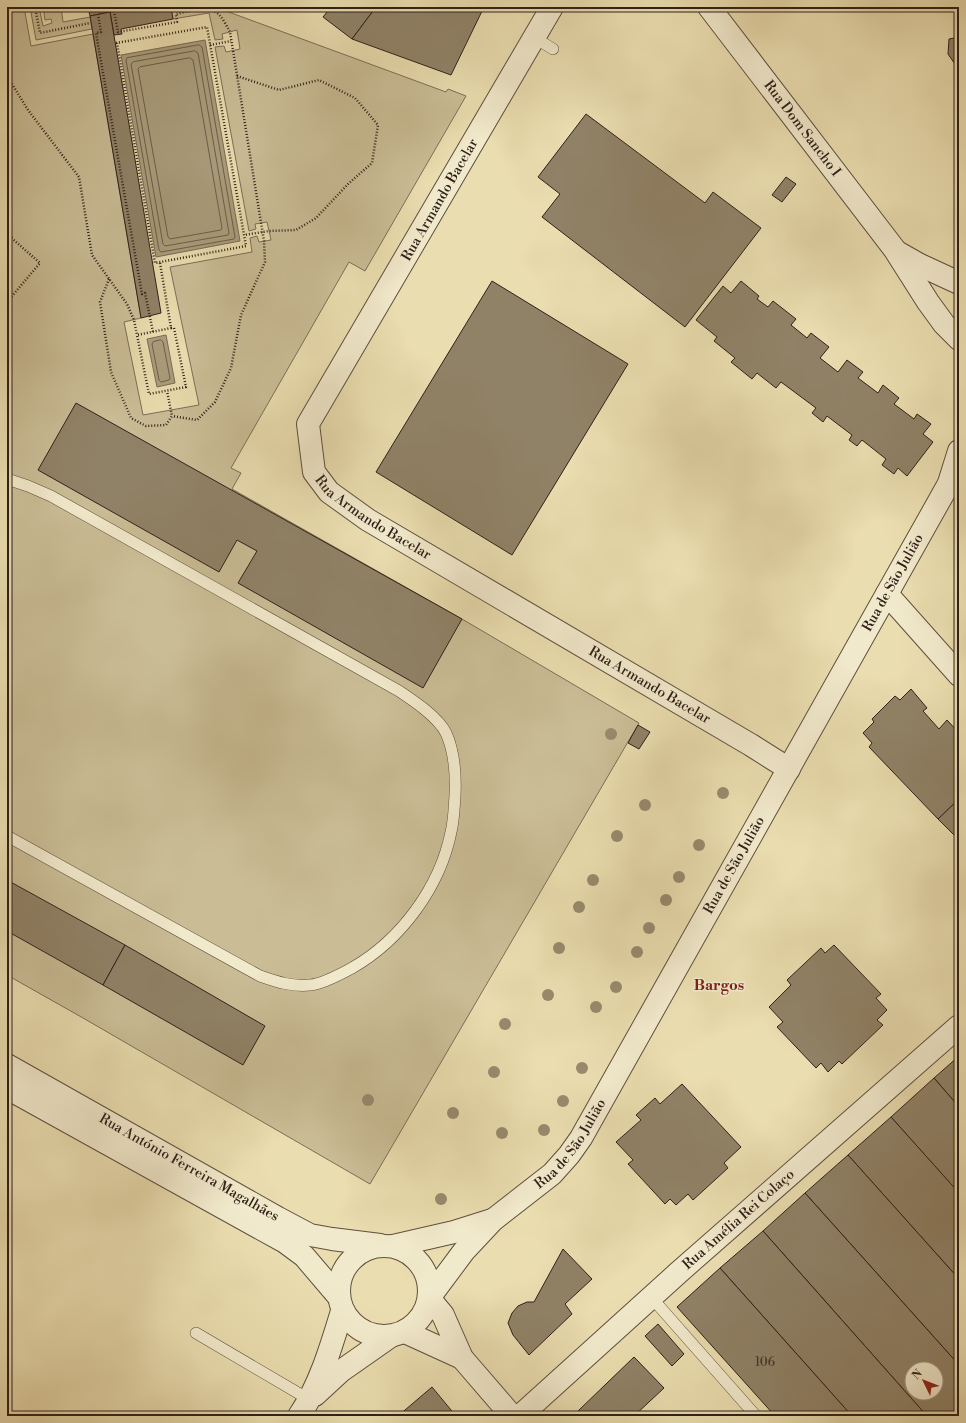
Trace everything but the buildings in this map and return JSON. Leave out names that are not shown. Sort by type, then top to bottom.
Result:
[{"type":"street","name":"Rua Armando Bacelar","points":[[552,7],[544,44],[308,424],[314,472],[329,492],[368,520],[789,769]]},
{"type":"street","name":"Rua Dom Sancho I","points":[[709,7],[895,250],[944,324],[959,339]]},
{"type":"street","name":"Rua Dom Sancho I","points":[[895,250],[920,265],[954,279]]},
{"type":"street","name":"Rua Dom Sancho I","points":[[959,326],[959,339]]},
{"type":"street","name":"Rua de São Julião","points":[[429,1298],[464,1251],[493,1220],[552,1174],[581,1138],[887,594],[953,480],[959,451]]},
{"type":"street","points":[[887,594],[959,675]]},
{"type":"street","name":"Rua Amélia Rei Colaço","points":[[520,1416],[651,1297],[959,1026]]},
{"type":"street","name":"Rua António Ferreira Magalhães","points":[[7,1065],[310,1235],[386,1246]]},
{"type":"street","name":"Rua António Ferreira Magalhães","points":[[7,1088],[285,1242],[304,1256],[340,1303]]},
{"type":"street","name":"Rua de São Julião","points":[[386,1246],[454,1232],[493,1220]]},
{"type":"street","points":[[386,1246],[409,1252],[421,1264],[428,1280],[429,1298],[425,1311],[417,1323],[341,1370],[304,1408],[324,1366],[340,1303],[339,1282],[344,1268],[354,1257],[366,1249],[386,1246]]},
{"type":"street","points":[[429,1298],[443,1315],[462,1358],[512,1416]]},
{"type":"street","points":[[340,1303],[351,1323],[363,1332],[376,1336],[398,1334],[462,1358]]},
{"type":"lane","points":[[7,479],[52,496],[399,691],[432,716],[445,732],[453,755],[456,781],[452,832],[433,884],[419,905],[384,946],[362,962],[338,975],[312,985],[286,984],[260,976],[7,836]]},
{"type":"lane","points":[[651,1297],[756,1416]]},
{"type":"lane","points":[[196,1333],[304,1408]]},
{"type":"path","points":[[35,7],[40,33],[90,24]]},
{"type":"path","points":[[7,8],[7,17]]},
{"type":"path","points":[[114,11],[118,32],[177,22],[176,14],[206,9],[215,11],[222,20],[230,32],[263,232],[265,262],[241,315],[231,368],[216,402],[197,420],[172,416]]},
{"type":"path","points":[[98,14],[101,32],[96,33],[142,294],[145,293],[153,332]]},
{"type":"path","points":[[207,27],[210,47],[246,246],[155,263],[154,248],[116,43],[207,27]]},
{"type":"path","points":[[206,49],[231,41]]},
{"type":"path","points":[[7,76],[28,110],[79,177],[92,255],[127,304],[134,320],[149,394],[186,387],[174,328],[172,328],[160,263]]},
{"type":"path","points":[[237,76],[279,90],[320,80],[355,98],[378,125],[372,164],[348,184],[316,218],[296,230],[263,232],[244,236]]},
{"type":"path","points":[[238,229],[243,228]]},
{"type":"path","points":[[7,234],[40,263],[7,302]]},
{"type":"path","points":[[109,279],[100,302],[110,372],[131,418],[146,426],[166,425],[172,416],[167,391]]},
{"type":"path","points":[[137,335],[172,328]]},
{"type":"shaded area","points":[[7,7],[24,7],[31,46],[93,34],[141,318],[124,322],[143,415],[199,405],[170,267],[252,252],[250,238],[257,236],[259,242],[271,240],[267,222],[255,224],[256,229],[249,231],[215,47],[224,46],[226,52],[240,49],[237,30],[222,34],[223,39],[215,40],[209,13],[173,19],[171,10],[185,7],[229,7],[226,11],[446,92],[448,89],[466,96],[365,271],[349,262],[231,468],[241,473],[232,489],[462,619],[639,723],[370,1184],[7,975]]},
{"type":"shaded area","points":[[30,7],[39,7],[43,26],[52,23],[51,19],[45,20],[43,7],[61,7],[63,22],[90,17],[92,29],[36,40]]},
{"type":"water","points":[[205,40],[240,241],[156,257],[121,55]]},
{"type":"water","points":[[166,335],[175,383],[157,387],[147,339]]},
{"type":"district","name":"Bargos","points":[[719,985]]}]
